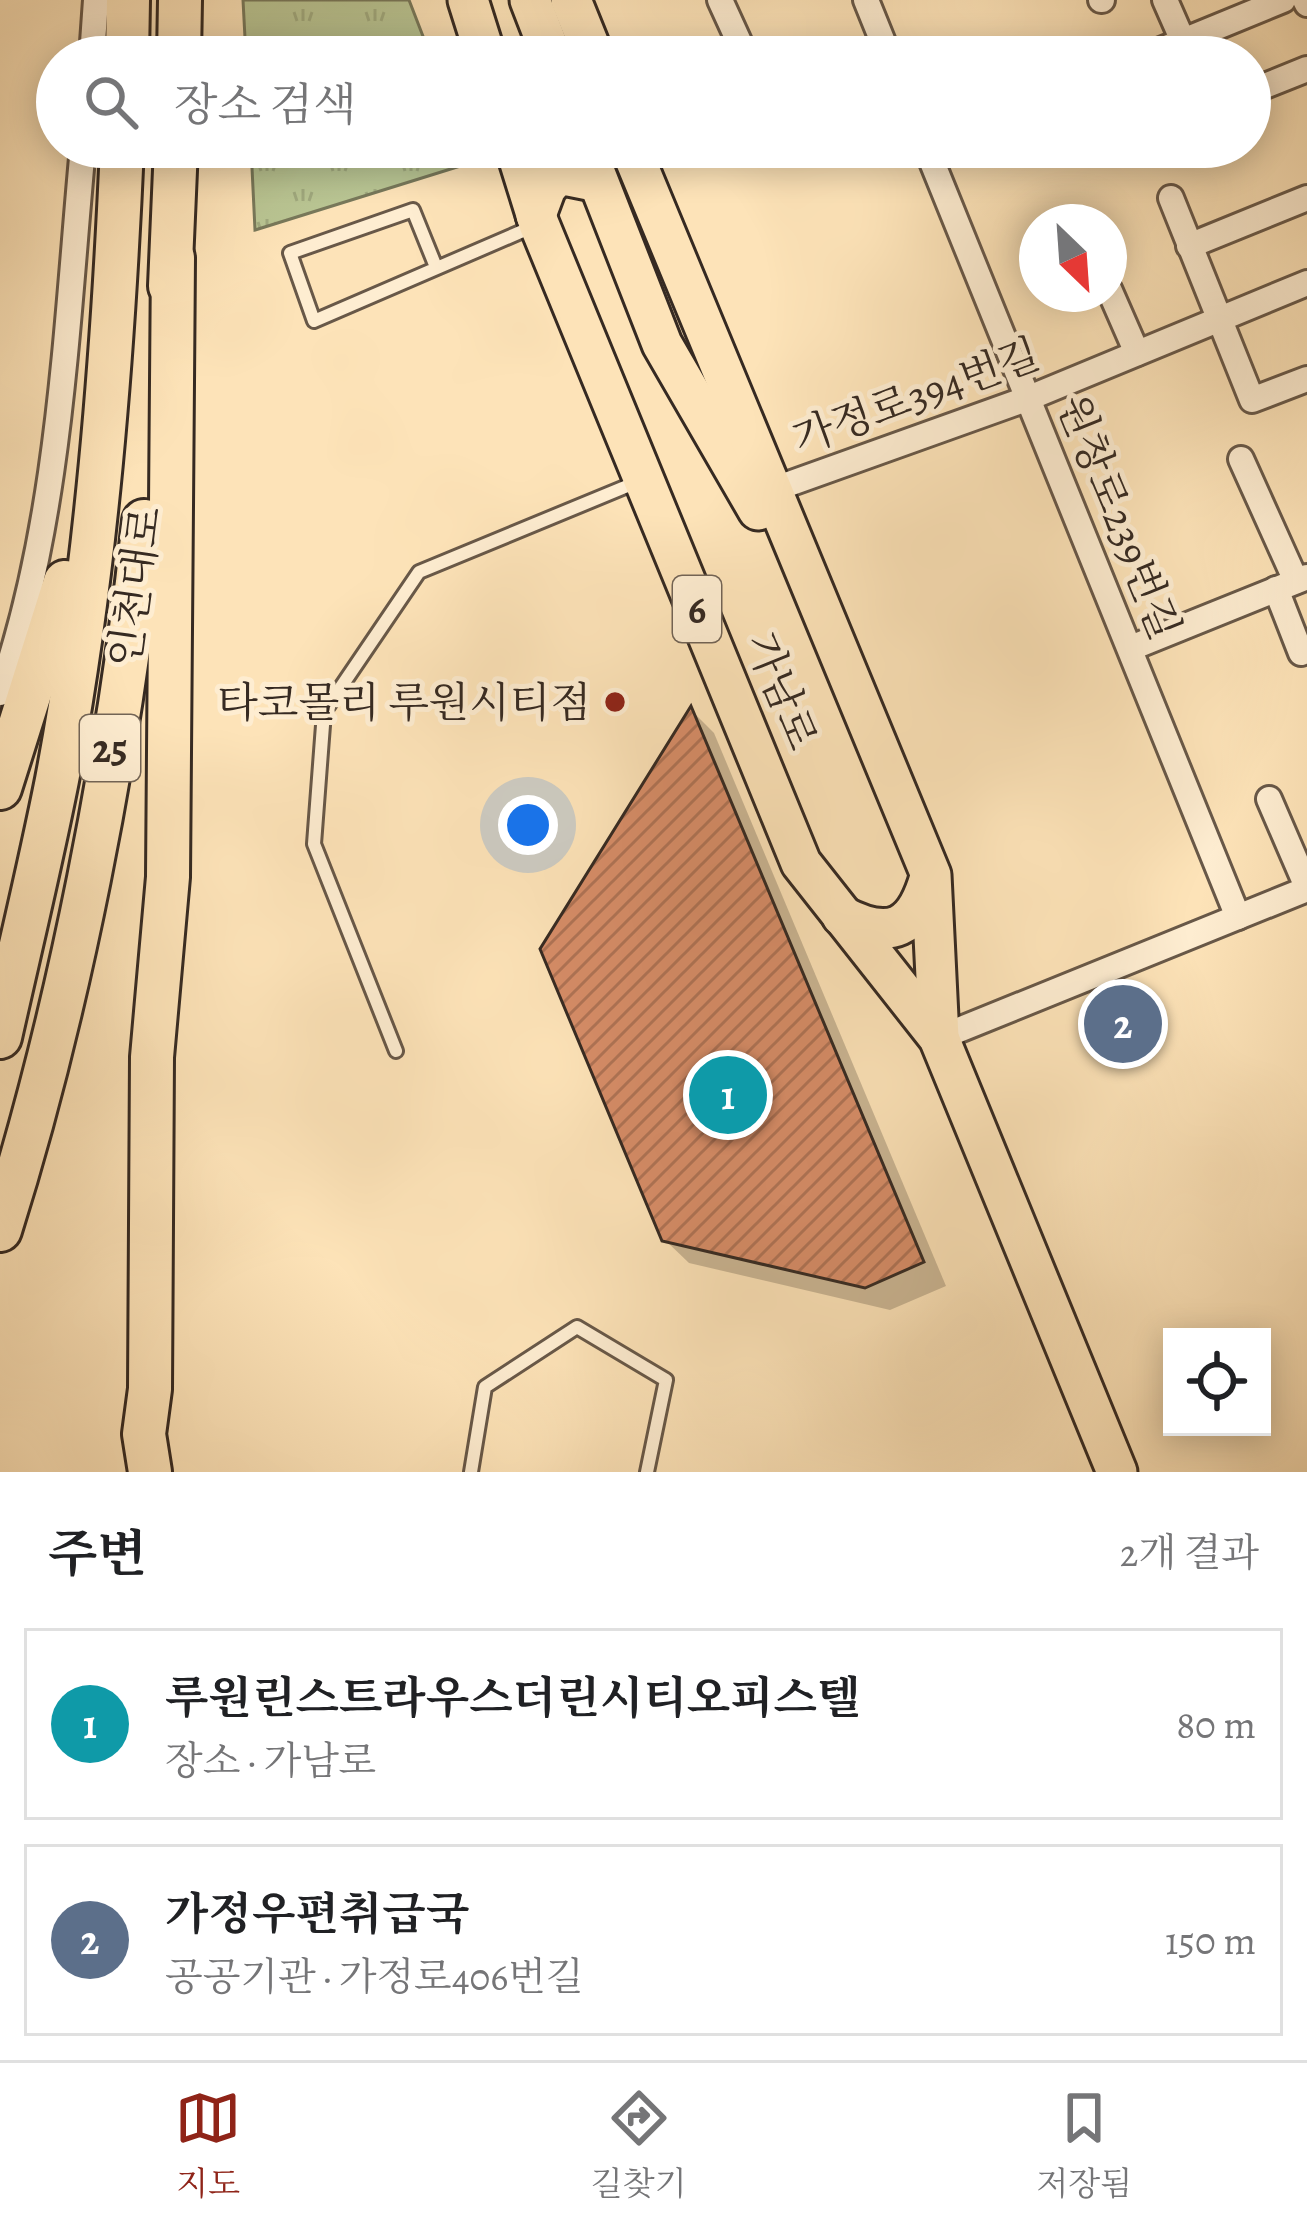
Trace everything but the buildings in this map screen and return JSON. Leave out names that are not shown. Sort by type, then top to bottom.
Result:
[{"type":"highway","points":[[127,36],[128,0]]},
{"type":"highway","points":[[179,36],[180,0]]},
{"type":"highway","name":"인천대로","points":[[0,1037],[58,777],[95,496],[116,291],[121,168]]},
{"type":"highway","name":"인천대로","points":[[0,1230],[23,1156],[73,938],[134,623],[172,258],[175,168]]},
{"type":"highway","points":[[150,1472],[144,1434],[150,1389],[152,1057],[168,877],[172,258]]},
{"type":"highway","points":[[0,788],[95,496]]},
{"type":"main road","points":[[468,0],[479,36]]},
{"type":"main road","points":[[530,0],[544,36]]},
{"type":"main road","points":[[571,0],[586,36]]},
{"type":"main road","name":"가남로","points":[[521,168],[537,219],[801,863],[939,1038],[1117,1472]]},
{"type":"main road","points":[[537,219],[546,188],[558,173],[579,168]]},
{"type":"main road","points":[[593,168],[662,344],[825,624]]},
{"type":"main road","name":"가남로","points":[[639,168],[931,875],[939,1038]]},
{"type":"main road","points":[[842,916],[868,929],[893,929],[922,906],[931,875]]},
{"type":"street","points":[[93,36],[96,0]]},
{"type":"street","points":[[720,0],[736,36]]},
{"type":"street","points":[[866,0],[881,36]]},
{"type":"street","points":[[1165,0],[1181,36]]},
{"type":"street","points":[[1195,36],[1283,0]]},
{"type":"street","points":[[1271,84],[1307,69]]},
{"type":"street","points":[[0,693],[8,634],[35,559],[62,374],[81,168]]},
{"type":"street","name":"원창로239번길","points":[[935,168],[1238,917]]},
{"type":"street","points":[[1171,198],[1252,400],[1307,379]]},
{"type":"street","points":[[1189,246],[1307,198]]},
{"type":"street","name":"가정로394번길","points":[[772,490],[1029,398],[1307,283]]},
{"type":"street","points":[[1119,312],[1137,353]]},
{"type":"street","points":[[1241,459],[1293,582],[1301,653]]},
{"type":"street","points":[[1131,648],[1293,582]]},
{"type":"street","points":[[939,1038],[1307,888],[1269,799]]},
{"type":"lane","points":[[436,267],[413,210],[290,253],[314,321],[436,267],[537,219]]},
{"type":"lane","points":[[396,1051],[314,844],[324,712],[419,572],[644,480]]},
{"type":"lane","points":[[471,1472],[485,1387],[577,1328],[666,1380],[647,1472]]},
{"type":"green space","points":[[243,0],[409,0],[423,36],[245,36]]},
{"type":"green space","points":[[252,168],[454,168],[255,230]]},
{"type":"place","name":"타코몰리 루원시티점","points":[[615,702]]},
{"type":"place","name":"가정우편취급국","points":[[1123,1024]]},
{"type":"place","name":"루원린스트라우스더린시티오피스텔","points":[[728,1095]]}]
